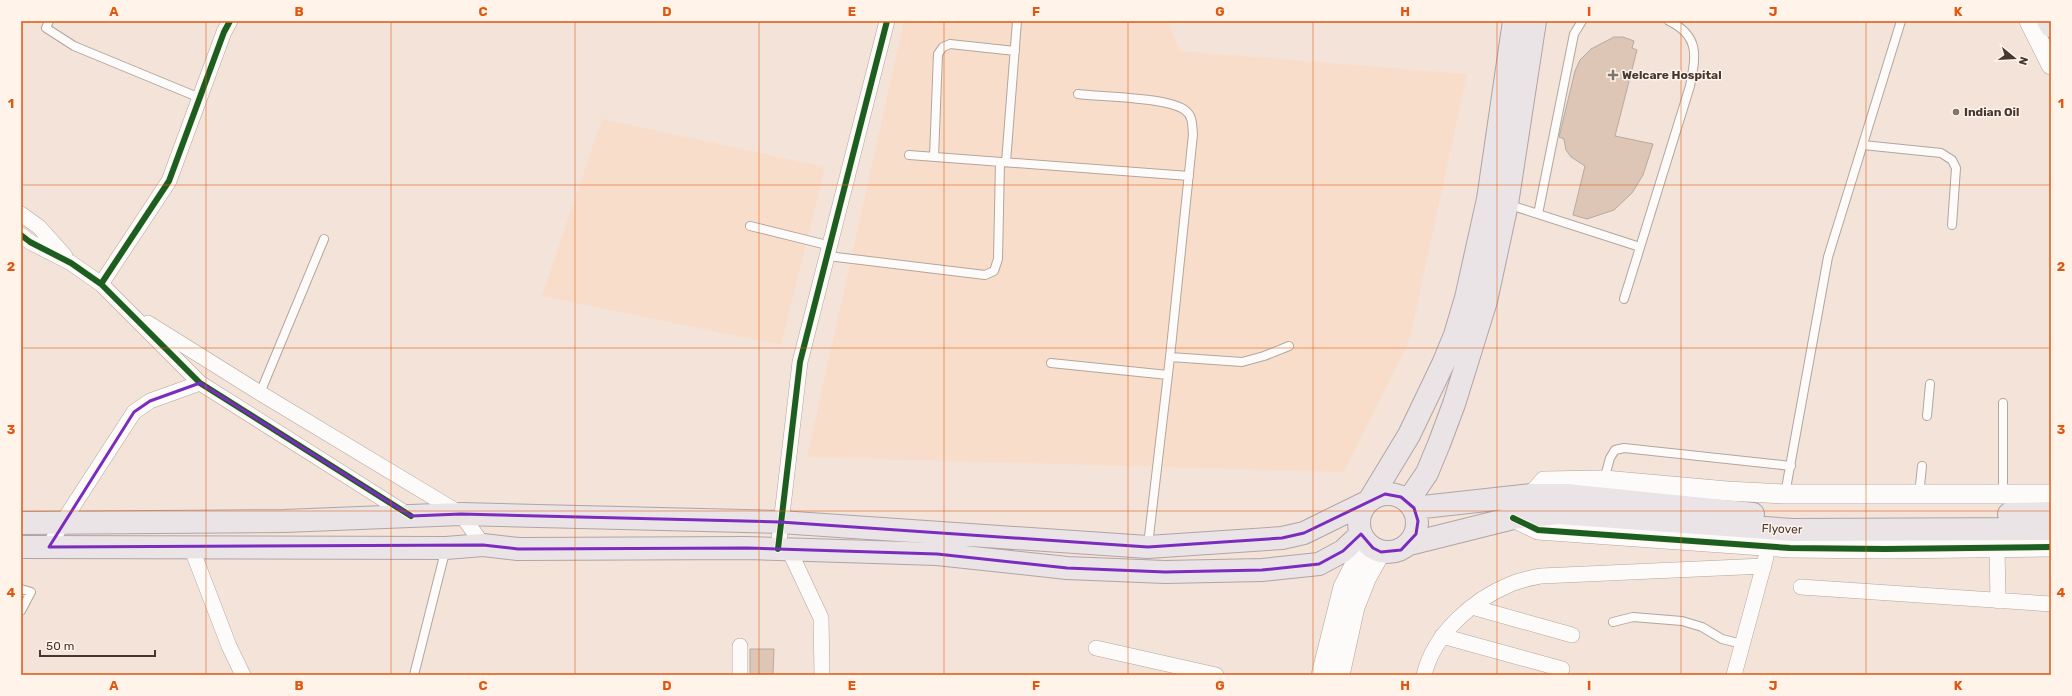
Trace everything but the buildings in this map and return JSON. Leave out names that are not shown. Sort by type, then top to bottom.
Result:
[{"type":"main road","points":[[1411,505],[1427,473],[1454,404],[1486,301],[1514,21]]},
{"type":"main road","points":[[1369,543],[1360,516],[1409,435],[1443,364],[1455,335],[1497,201],[1535,21]]},
{"type":"main road","points":[[2048,21],[2051,26]]},
{"type":"main road","points":[[21,523],[284,521],[461,514],[780,522],[1148,547],[1282,538],[1304,533],[1327,524],[1376,497],[1393,494],[1411,505],[1418,521],[1416,534],[1409,544],[1401,550],[1391,553],[1369,543],[1343,552],[1319,564],[1262,570],[1165,572],[1067,568],[937,554],[784,550],[518,548],[483,545],[446,548],[21,547]]},
{"type":"main road","name":"Flyover","points":[[1411,505],[1532,495],[1562,504],[1793,530],[2051,529]]},
{"type":"main road","name":"Flyover","points":[[1409,544],[1562,504],[1777,517],[1911,517],[2051,514]]},
{"type":"street","points":[[101,284],[169,181],[230,21]]},
{"type":"street","points":[[822,675],[821,618],[784,550],[780,522],[800,362],[887,21]]},
{"type":"street","points":[[2029,21],[2051,65]]},
{"type":"street","points":[[21,214],[39,227],[72,263]]},
{"type":"street","points":[[21,235],[30,242],[72,263],[101,284],[200,383],[411,516]]},
{"type":"street","points":[[128,311],[192,349],[260,393],[461,514],[483,545]]},
{"type":"street","points":[[49,547],[62,523],[134,412],[150,401],[200,383]]},
{"type":"street","points":[[1532,495],[1544,481],[1604,480],[1727,492],[1785,494],[2051,494]]},
{"type":"street","points":[[1513,518],[1538,530],[1769,546],[1885,549],[2051,547]]},
{"type":"street","points":[[1321,675],[1343,587],[1369,543]]},
{"type":"street","points":[[1340,675],[1355,607],[1367,577],[1369,543]]},
{"type":"street","points":[[1734,675],[1769,546]]},
{"type":"street","points":[[191,547],[229,646],[243,675]]},
{"type":"street","points":[[1997,548],[1998,601]]},
{"type":"street","points":[[1424,675],[1430,656],[1442,636],[1482,599],[1512,583],[1541,576],[1764,566]]},
{"type":"street","points":[[1801,587],[2051,604]]},
{"type":"street","points":[[1472,607],[1572,635]]},
{"type":"street","points":[[1442,636],[1562,669]]},
{"type":"street","points":[[740,646],[740,675]]},
{"type":"street","points":[[1096,648],[1216,675]]},
{"type":"lane","points":[[49,21],[46,28],[74,46],[200,98]]},
{"type":"lane","points":[[750,226],[829,251],[985,275],[994,271],[998,259],[1003,162],[1017,21]]},
{"type":"lane","points":[[1538,214],[1574,34],[1582,21]]},
{"type":"lane","points":[[1624,299],[1690,86],[1695,62],[1694,45],[1688,35],[1679,26],[1669,21]]},
{"type":"lane","points":[[1785,494],[1828,257],[1901,21]]},
{"type":"lane","points":[[934,157],[938,54],[942,46],[950,44],[1015,51]]},
{"type":"lane","points":[[1078,94],[1171,103],[1185,110],[1192,118],[1193,134],[1189,176],[1148,547]]},
{"type":"lane","points":[[1863,145],[1941,153],[1952,160],[1956,168],[1952,225]]},
{"type":"lane","points":[[909,155],[1189,176]]},
{"type":"lane","points":[[1497,201],[1640,247]]},
{"type":"lane","points":[[260,393],[324,239]]},
{"type":"lane","points":[[1170,357],[1242,362],[1264,356],[1289,346]]},
{"type":"lane","points":[[1051,363],[1168,375]]},
{"type":"lane","points":[[1927,416],[1930,384]]},
{"type":"lane","points":[[2003,403],[2003,494]]},
{"type":"lane","points":[[1604,480],[1610,458],[1615,450],[1624,448],[1791,466]]},
{"type":"lane","points":[[1919,495],[1922,466]]},
{"type":"lane","points":[[414,675],[446,548]]},
{"type":"lane","points":[[21,589],[31,592],[21,611]]},
{"type":"lane","points":[[1613,622],[1633,617],[1682,621],[1702,627],[1722,639],[1742,644]]},
{"type":"highlighted area","points":[[200,383],[411,516],[461,514],[780,522],[1148,547],[1282,538],[1304,533],[1385,494],[1401,497],[1414,508],[1418,521],[1416,534],[1401,550],[1381,552],[1373,548],[1361,534],[1343,551],[1319,564],[1262,570],[1165,572],[1067,568],[937,554],[747,548],[518,549],[483,545],[49,547],[134,412],[150,401]]},
{"type":"shaded area","points":[[904,21],[1168,21],[1180,51],[1467,74],[1409,342],[1344,472],[807,457]]},
{"type":"shaded area","points":[[602,119],[825,167],[781,345],[542,296]]},
{"type":"cycle path","points":[[101,284],[169,181],[224,32],[230,21]]},
{"type":"cycle path","points":[[778,549],[800,362],[887,21]]},
{"type":"cycle path","points":[[21,235],[30,242],[71,263],[101,284],[200,383],[411,516]]},
{"type":"cycle path","points":[[1513,518],[1538,530],[1790,548],[1885,549],[2051,547]]},
{"type":"place","name":"Welcare Hospital","points":[[1613,75]]},
{"type":"place","name":"Indian Oil","points":[[1956,112]]}]
